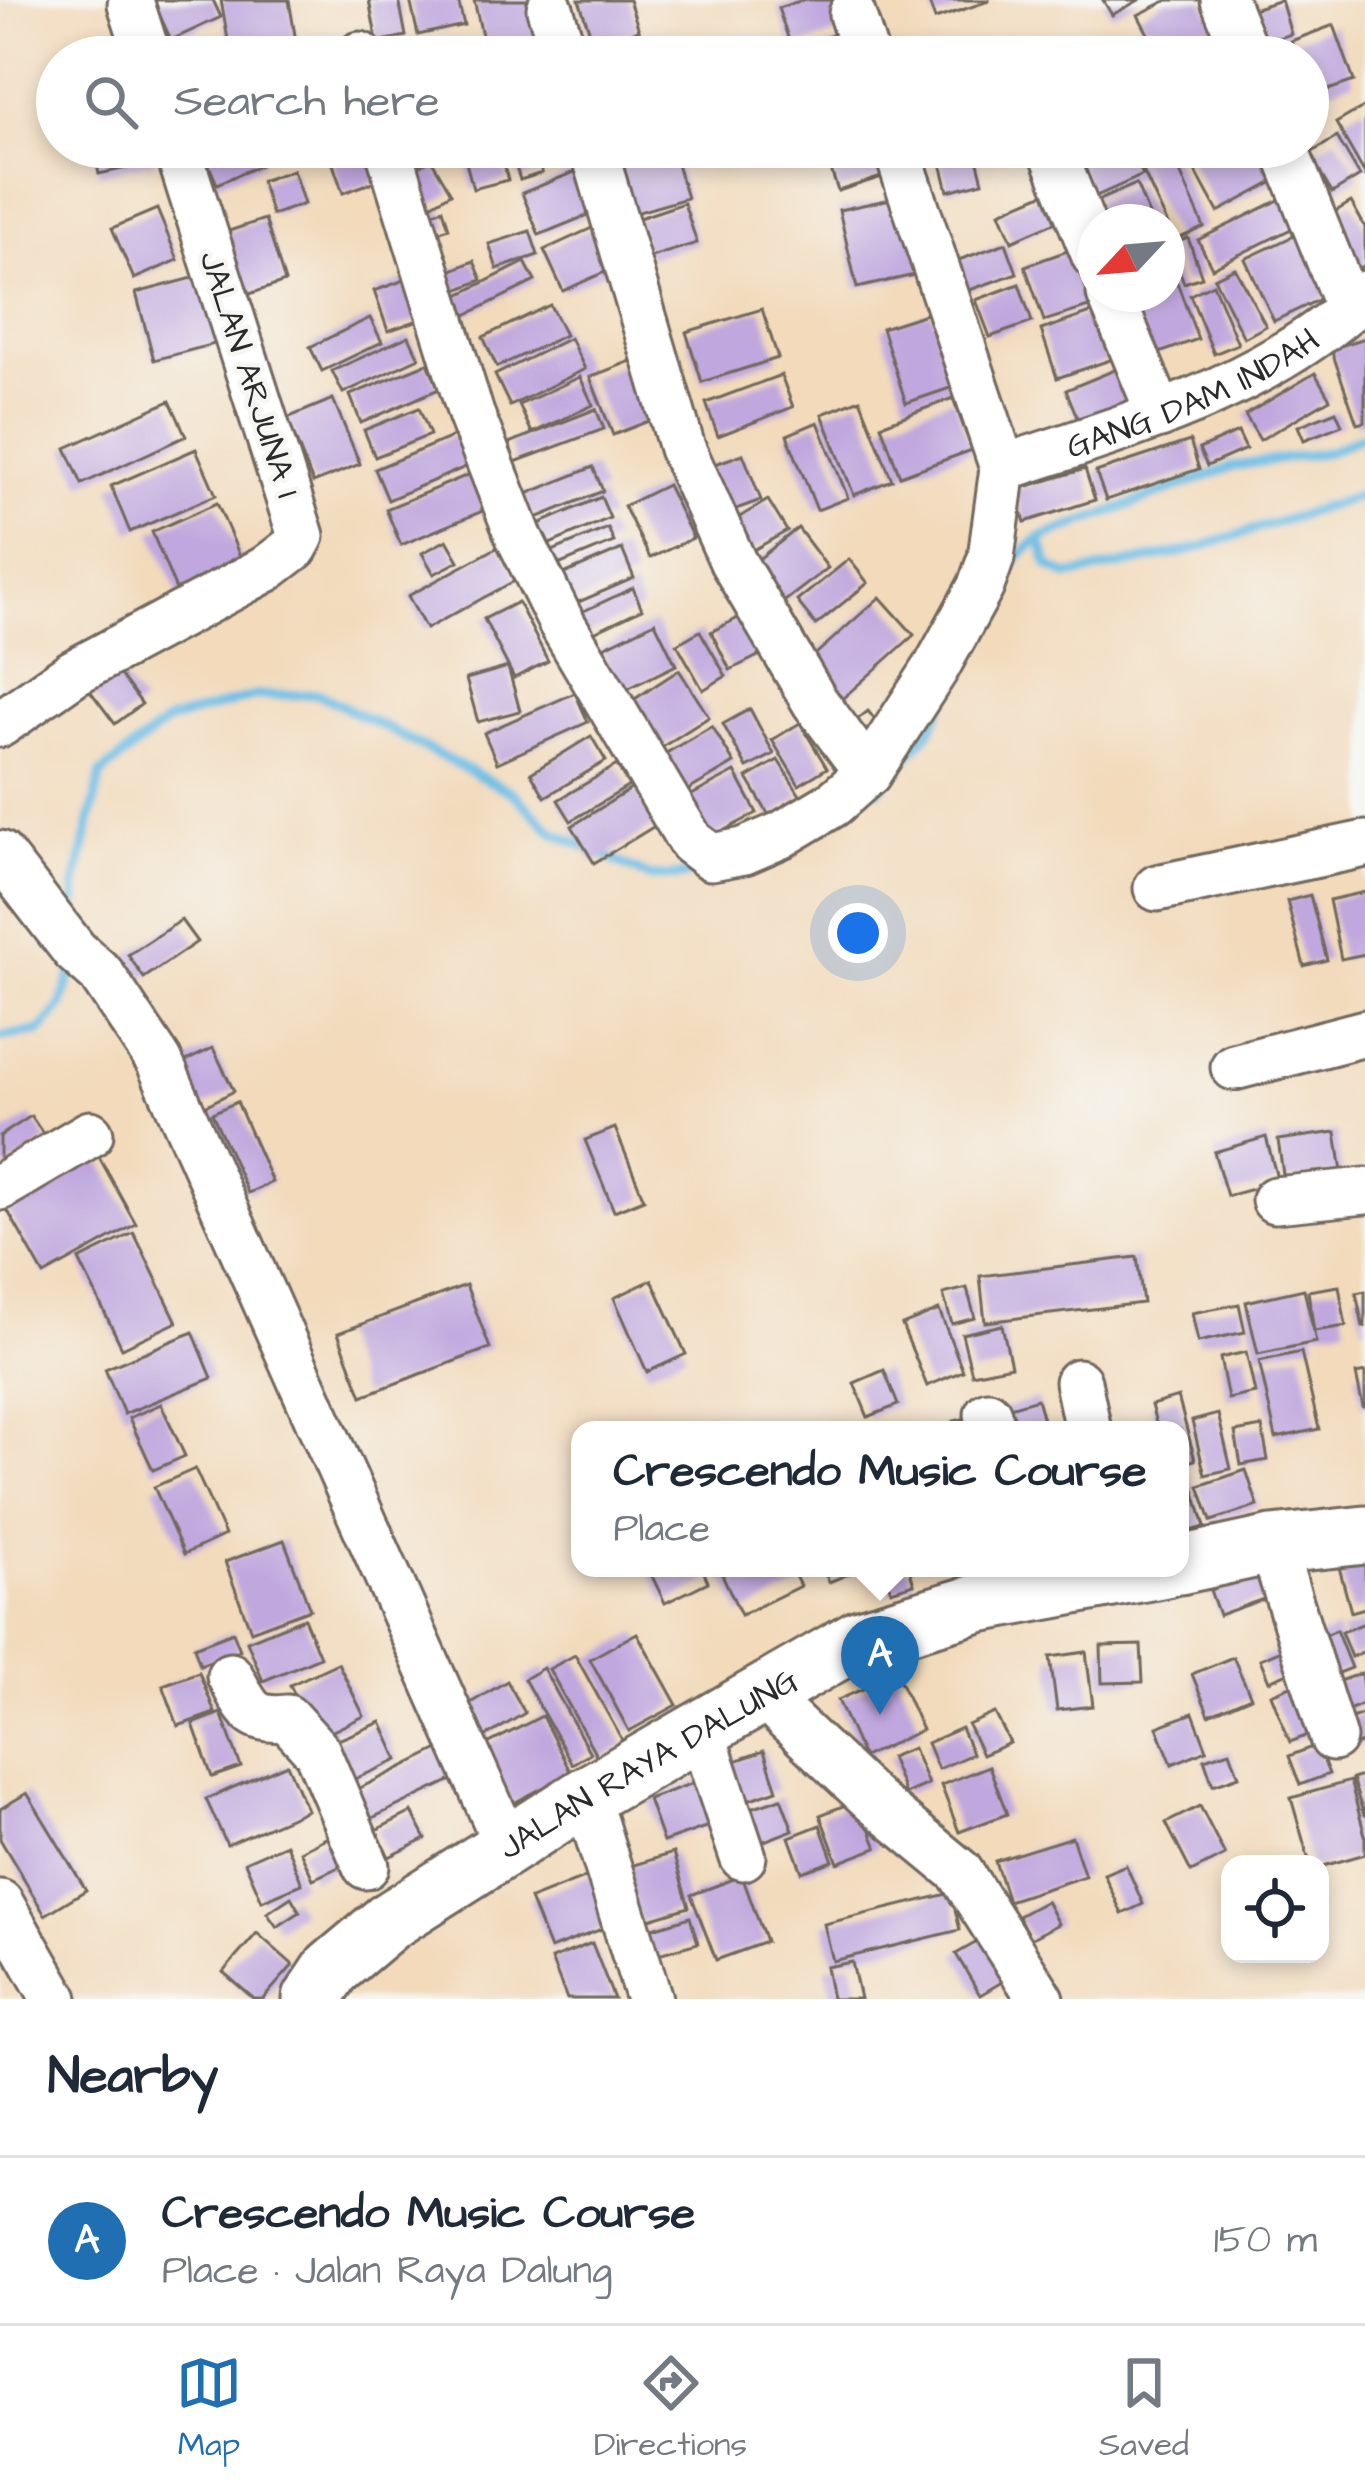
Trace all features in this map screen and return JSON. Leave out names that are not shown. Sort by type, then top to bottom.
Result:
[{"type":"main road","points":[[1189,1563],[1272,1545],[1365,1535]]},
{"type":"main road","name":"JALAN RAYA DALUNG","points":[[312,1999],[375,1889],[507,1845],[860,1638],[979,1603],[1036,1580],[1069,1577]]},
{"type":"street","points":[[1224,0],[1239,36]]},
{"type":"street","points":[[131,4],[141,36]]},
{"type":"street","points":[[550,9],[558,36]]},
{"type":"street","points":[[852,14],[859,36]]},
{"type":"street","name":"JALAN ARJUNA I","points":[[0,724],[73,673],[266,569],[302,536],[185,168]]},
{"type":"street","points":[[395,168],[472,414],[520,537],[561,622],[691,842],[711,857],[744,851],[816,816],[868,772],[908,715],[981,586],[998,527],[1003,468],[903,168]]},
{"type":"street","points":[[599,168],[667,410],[690,468],[733,562],[815,702],[868,772]]},
{"type":"street","points":[[1059,168],[1077,211]]},
{"type":"street","points":[[1294,168],[1357,301]]},
{"type":"street","name":"GANG DAM INDAH","points":[[1003,468],[1160,415],[1257,369],[1312,337],[1357,301]]},
{"type":"street","points":[[1118,312],[1160,415]]},
{"type":"street","points":[[1157,887],[1365,844]]},
{"type":"street","points":[[0,854],[75,951],[100,974],[158,1061],[507,1845]]},
{"type":"street","points":[[1234,1067],[1365,1033]]},
{"type":"street","points":[[0,1186],[90,1135]]},
{"type":"street","points":[[1276,1201],[1365,1191]]},
{"type":"street","points":[[1078,1382],[1086,1421]]},
{"type":"street","points":[[1272,1545],[1333,1738]]},
{"type":"street","points":[[230,1676],[254,1715],[266,1720],[286,1718],[317,1751],[375,1889]]},
{"type":"street","points":[[770,1691],[781,1713],[874,1801],[960,1872],[1041,1999]]},
{"type":"street","points":[[700,1728],[743,1857]]},
{"type":"street","points":[[586,1796],[649,1999]]},
{"type":"street","points":[[0,1904],[55,1999]]},
{"type":"building","points":[[153,0],[213,0],[221,17],[180,36],[169,36]]},
{"type":"building","points":[[221,0],[289,0],[295,36],[227,36]]},
{"type":"building","points":[[369,0],[399,0],[406,36],[376,36]]},
{"type":"building","points":[[410,0],[458,0],[464,25],[418,35]]},
{"type":"building","points":[[474,0],[532,0],[540,36],[482,36]]},
{"type":"building","points":[[579,0],[629,0],[639,30],[621,36],[591,36]]},
{"type":"building","points":[[803,0],[840,0],[850,29],[830,36],[788,36],[778,8]]},
{"type":"building","points":[[928,0],[989,0],[989,1],[935,19]]},
{"type":"building","points":[[1103,0],[1139,0],[1112,15]]},
{"type":"building","points":[[1168,0],[1203,0],[1222,36],[1149,36],[1138,15]]},
{"type":"building","points":[[1281,0],[1291,34],[1243,36],[1237,14]]},
{"type":"building","points":[[1334,25],[1354,81],[1329,90],[1329,36],[1304,36]]},
{"type":"building","points":[[1365,106],[1365,174],[1336,123]]},
{"type":"building","points":[[1337,137],[1360,176],[1332,193],[1317,168],[1329,168],[1329,142]]},
{"type":"building","points":[[210,168],[254,168],[217,184]]},
{"type":"building","points":[[334,168],[378,168],[382,179],[343,193]]},
{"type":"building","points":[[416,168],[436,168],[451,193],[421,211],[401,177]]},
{"type":"building","points":[[468,168],[505,168],[508,180],[473,189]]},
{"type":"building","points":[[516,168],[540,168],[542,173],[520,180]]},
{"type":"building","points":[[619,168],[678,168],[687,198],[632,214]]},
{"type":"building","points":[[830,168],[889,168],[891,174],[838,191]]},
{"type":"building","points":[[942,168],[979,168],[983,182],[948,191]]},
{"type":"building","points":[[1081,168],[1140,168],[1143,175],[1094,197]]},
{"type":"building","points":[[1142,168],[1178,168],[1204,227],[1185,236],[1185,204],[1158,204]]},
{"type":"building","points":[[1194,168],[1270,168],[1277,180],[1218,212]]},
{"type":"building","points":[[582,169],[598,211],[539,235],[522,193]]},
{"type":"building","points":[[293,170],[304,204],[272,215],[261,181]]},
{"type":"building","points":[[1136,184],[1144,204],[1095,204]]},
{"type":"building","points":[[1045,193],[1058,221],[1012,241],[1000,212]]},
{"type":"building","points":[[905,196],[923,273],[857,288],[839,210]]},
{"type":"building","points":[[1287,196],[1301,224],[1212,268],[1198,240]]},
{"type":"building","points":[[1351,202],[1365,227],[1365,265],[1351,273],[1321,220]]},
{"type":"building","points":[[684,203],[697,243],[648,258],[636,219]]},
{"type":"building","points":[[157,209],[178,260],[134,279],[112,228]]},
{"type":"building","points":[[443,209],[449,228],[423,237],[416,219]]},
{"type":"building","points":[[265,219],[285,282],[241,297],[220,234]]},
{"type":"building","points":[[603,223],[622,264],[563,291],[544,250]]},
{"type":"building","points":[[530,231],[538,255],[497,269],[489,244]]},
{"type":"building","points":[[1300,233],[1330,294],[1274,321],[1245,259]]},
{"type":"building","points":[[1185,239],[1202,277],[1185,283]]},
{"type":"building","points":[[1006,243],[1017,273],[964,292],[953,262]]},
{"type":"building","points":[[1073,249],[1077,311],[1044,321],[1025,266]]},
{"type":"building","points":[[474,261],[482,280],[445,295],[437,276]]},
{"type":"building","points":[[525,262],[535,281],[464,316],[455,297]]},
{"type":"building","points":[[1235,268],[1266,326],[1244,338],[1214,278]]},
{"type":"building","points":[[204,275],[222,342],[154,360],[136,293]]},
{"type":"building","points":[[413,277],[427,317],[388,331],[374,291]]},
{"type":"building","points":[[1019,284],[1032,322],[990,337],[976,300]]},
{"type":"building","points":[[1213,284],[1238,344],[1214,354],[1190,295]]},
{"type":"building","points":[[1185,304],[1198,339],[1143,359],[1126,312],[1185,312]]},
{"type":"building","points":[[550,305],[565,335],[497,367],[483,337]]},
{"type":"building","points":[[762,309],[778,358],[702,382],[686,332]]},
{"type":"building","points":[[932,312],[956,386],[906,403],[882,328]]},
{"type":"building","points":[[1101,312],[1116,358],[1057,378],[1041,330]]},
{"type":"building","points":[[370,318],[382,342],[322,371],[310,347]]},
{"type":"building","points":[[409,336],[419,358],[343,393],[332,371]]},
{"type":"building","points":[[570,338],[585,369],[510,406],[495,375]]},
{"type":"building","points":[[1365,338],[1365,422],[1357,424],[1331,349]]},
{"type":"building","points":[[636,359],[659,417],[613,435],[590,377]]},
{"type":"building","points":[[428,363],[439,389],[361,423],[350,395]]},
{"type":"building","points":[[1122,367],[1136,400],[1080,424],[1066,390]]},
{"type":"building","points":[[1315,373],[1330,399],[1260,440],[1245,415]]},
{"type":"building","points":[[781,375],[793,407],[718,436],[706,403]]},
{"type":"building","points":[[580,377],[593,405],[532,433],[519,405]]},
{"type":"building","points":[[953,398],[972,450],[900,476],[881,425]]},
{"type":"building","points":[[333,399],[360,464],[313,483],[287,418]]},
{"type":"building","points":[[860,399],[892,480],[854,495],[822,414]]},
{"type":"building","points":[[170,401],[186,436],[82,484],[66,448]]},
{"type":"building","points":[[419,408],[430,435],[375,457],[364,430]]},
{"type":"building","points":[[596,409],[604,429],[515,462],[509,443]]},
{"type":"building","points":[[1336,411],[1342,425],[1304,440],[1298,426]]},
{"type":"building","points":[[818,422],[848,498],[817,510],[787,435]]},
{"type":"building","points":[[1238,432],[1246,449],[1207,466],[1199,449]]},
{"type":"building","points":[[454,436],[468,466],[388,500],[375,469]]},
{"type":"building","points":[[1190,441],[1199,469],[1106,500],[1096,472]]},
{"type":"building","points":[[196,449],[216,495],[130,532],[111,486]]},
{"type":"building","points":[[743,454],[761,500],[725,513],[707,467]]},
{"type":"building","points":[[593,467],[603,491],[534,519],[524,495]]},
{"type":"building","points":[[1085,469],[1095,500],[1025,522],[1015,490]]},
{"type":"building","points":[[475,472],[490,508],[401,545],[386,509]]},
{"type":"building","points":[[667,485],[693,538],[650,558],[624,506]]},
{"type":"building","points":[[601,497],[610,518],[543,547],[534,526]]},
{"type":"building","points":[[768,500],[787,531],[741,557],[723,527]]},
{"type":"building","points":[[217,503],[245,568],[179,597],[152,532]]},
{"type":"building","points":[[608,528],[614,542],[551,568],[545,554]]},
{"type":"building","points":[[798,528],[828,568],[781,604],[751,565]]},
{"type":"building","points":[[447,540],[459,561],[434,574],[422,553]]},
{"type":"building","points":[[500,546],[518,579],[426,629],[408,596]]},
{"type":"building","points":[[622,549],[634,578],[565,608],[552,579]]},
{"type":"building","points":[[849,559],[868,583],[816,625],[797,601]]},
{"type":"building","points":[[633,588],[642,609],[579,639],[569,618]]},
{"type":"building","points":[[880,597],[914,635],[842,699],[808,661]]},
{"type":"building","points":[[518,602],[548,661],[514,678],[484,619]]},
{"type":"building","points":[[744,615],[764,653],[730,670],[711,632]]},
{"type":"building","points":[[655,622],[676,665],[621,692],[600,649]]},
{"type":"building","points":[[700,631],[726,676],[703,690],[677,644]]},
{"type":"building","points":[[508,667],[520,711],[478,722],[466,679]]},
{"type":"building","points":[[115,668],[142,704],[115,724],[88,688]]},
{"type":"building","points":[[679,670],[709,717],[648,756],[618,710]]},
{"type":"building","points":[[575,693],[588,722],[497,763],[484,733]]},
{"type":"building","points":[[750,709],[774,754],[747,768],[723,724]]},
{"type":"building","points":[[868,711],[883,730],[860,748],[845,729]]},
{"type":"building","points":[[800,723],[827,768],[799,785],[772,740]]},
{"type":"building","points":[[712,726],[734,763],[680,795],[658,758]]},
{"type":"building","points":[[591,736],[606,761],[545,797],[531,773]]},
{"type":"building","points":[[778,760],[801,797],[770,817],[747,778]]},
{"type":"building","points":[[617,765],[629,786],[571,821],[558,800]]},
{"type":"building","points":[[735,772],[757,813],[708,839],[686,798]]},
{"type":"building","points":[[634,787],[658,824],[594,863],[572,826]]},
{"type":"building","points":[[1365,892],[1365,954],[1341,959],[1329,900]]},
{"type":"building","points":[[1310,895],[1327,960],[1304,966],[1287,901]]},
{"type":"building","points":[[181,920],[197,942],[144,978],[128,955]]},
{"type":"building","points":[[213,1048],[234,1091],[201,1108],[180,1064]]},
{"type":"building","points":[[237,1102],[272,1182],[248,1193],[212,1113]]},
{"type":"building","points":[[31,1116],[48,1141],[0,1173],[0,1136]]},
{"type":"building","points":[[615,1128],[644,1199],[614,1211],[585,1140]]},
{"type":"building","points":[[1336,1132],[1342,1172],[1284,1181],[1278,1140]]},
{"type":"building","points":[[1266,1137],[1278,1182],[1227,1196],[1214,1152]]},
{"type":"building","points":[[93,1146],[136,1224],[44,1275],[0,1197]]},
{"type":"building","points":[[134,1233],[177,1322],[122,1348],[79,1260]]},
{"type":"building","points":[[1137,1257],[1143,1303],[985,1322],[980,1276]]},
{"type":"building","points":[[652,1280],[686,1354],[647,1372],[614,1298]]},
{"type":"building","points":[[466,1285],[490,1348],[362,1396],[338,1333]]},
{"type":"building","points":[[1339,1286],[1346,1326],[1314,1331],[1308,1291]]},
{"type":"building","points":[[967,1288],[975,1318],[952,1324],[943,1294]]},
{"type":"building","points":[[1304,1289],[1316,1342],[1258,1354],[1246,1302]]},
{"type":"building","points":[[1365,1291],[1365,1327],[1363,1327],[1356,1293]]},
{"type":"building","points":[[1239,1304],[1245,1332],[1198,1342],[1192,1313]]},
{"type":"building","points":[[939,1310],[963,1371],[927,1386],[902,1325]]},
{"type":"building","points":[[1002,1325],[1011,1366],[972,1374],[962,1334]]},
{"type":"building","points":[[193,1332],[212,1378],[124,1414],[105,1369]]},
{"type":"building","points":[[1246,1352],[1255,1393],[1228,1399],[1220,1358]]},
{"type":"building","points":[[1301,1352],[1319,1429],[1276,1438],[1259,1361]]},
{"type":"building","points":[[884,1370],[898,1405],[868,1417],[854,1383]]},
{"type":"building","points":[[1365,1372],[1365,1407],[1363,1407],[1356,1374]]},
{"type":"building","points":[[1178,1397],[1184,1421],[1155,1421],[1151,1405]]},
{"type":"building","points":[[1037,1399],[1043,1421],[996,1421],[993,1412]]},
{"type":"building","points":[[161,1404],[185,1456],[153,1470],[129,1418]]},
{"type":"building","points":[[1218,1414],[1231,1469],[1205,1475],[1192,1421]]},
{"type":"building","points":[[1262,1427],[1268,1460],[1241,1465],[1235,1432]]},
{"type":"building","points":[[195,1469],[225,1535],[184,1554],[154,1487]]},
{"type":"building","points":[[1246,1470],[1258,1506],[1211,1521],[1199,1486]]},
{"type":"building","points":[[1189,1480],[1205,1527],[1189,1531]]},
{"type":"building","points":[[284,1540],[310,1609],[251,1631],[225,1562]]},
{"type":"building","points":[[1365,1560],[1365,1608],[1351,1612],[1339,1567]]},
{"type":"building","points":[[1266,1570],[1275,1595],[1219,1615],[1210,1590]]},
{"type":"building","points":[[652,1577],[706,1577],[708,1582],[665,1603]]},
{"type":"building","points":[[723,1577],[796,1577],[800,1586],[741,1615]]},
{"type":"building","points":[[886,1577],[912,1577],[914,1584],[891,1591]]},
{"type":"building","points":[[304,1618],[320,1657],[263,1681],[247,1641]]},
{"type":"building","points":[[1365,1623],[1365,1651],[1351,1657],[1341,1632]]},
{"type":"building","points":[[1336,1630],[1351,1668],[1320,1680],[1305,1643]]},
{"type":"building","points":[[233,1632],[240,1650],[200,1665],[194,1647]]},
{"type":"building","points":[[637,1633],[677,1705],[629,1731],[590,1659]]},
{"type":"building","points":[[1141,1645],[1143,1682],[1102,1683],[1101,1646]]},
{"type":"building","points":[[1291,1646],[1300,1668],[1269,1681],[1260,1659]]},
{"type":"building","points":[[1086,1652],[1093,1706],[1057,1710],[1050,1657]]},
{"type":"building","points":[[575,1655],[625,1745],[599,1760],[549,1669]]},
{"type":"building","points":[[1233,1657],[1251,1697],[1209,1715],[1192,1674]]},
{"type":"building","points":[[338,1663],[364,1716],[316,1739],[290,1685]]},
{"type":"building","points":[[543,1668],[590,1753],[572,1764],[524,1679]]},
{"type":"building","points":[[199,1672],[215,1713],[178,1726],[163,1685]]},
{"type":"building","points":[[1361,1673],[1365,1703],[1334,1716],[1323,1687]]},
{"type":"building","points":[[897,1674],[922,1730],[863,1757],[838,1700]]},
{"type":"building","points":[[507,1681],[525,1713],[470,1746],[452,1714]]},
{"type":"building","points":[[1303,1681],[1322,1730],[1290,1742],[1271,1694]]},
{"type":"building","points":[[221,1713],[241,1767],[212,1777],[193,1724]]},
{"type":"building","points":[[995,1713],[1010,1743],[982,1755],[968,1725]]},
{"type":"building","points":[[1193,1713],[1207,1750],[1172,1764],[1157,1727]]},
{"type":"building","points":[[1365,1713],[1365,1742],[1345,1750],[1335,1724]]},
{"type":"building","points":[[542,1716],[571,1773],[504,1808],[474,1751]]},
{"type":"building","points":[[381,1722],[398,1760],[350,1781],[333,1742]]},
{"type":"building","points":[[961,1728],[972,1754],[938,1769],[927,1743]]},
{"type":"building","points":[[1317,1745],[1329,1774],[1300,1785],[1289,1756]]},
{"type":"building","points":[[441,1748],[456,1778],[370,1819],[356,1790]]},
{"type":"building","points":[[913,1748],[928,1784],[905,1794],[890,1757]]},
{"type":"building","points":[[764,1751],[777,1790],[742,1802],[729,1763]]},
{"type":"building","points":[[1230,1751],[1239,1776],[1213,1785],[1204,1759]]},
{"type":"building","points":[[287,1764],[307,1810],[227,1845],[206,1799]]},
{"type":"building","points":[[989,1766],[1007,1814],[959,1832],[941,1785]]},
{"type":"building","points":[[1365,1775],[1365,1815],[1364,1815],[1352,1779]]},
{"type":"building","points":[[702,1780],[717,1823],[663,1842],[648,1799]]},
{"type":"building","points":[[1350,1781],[1365,1835],[1365,1854],[1329,1864],[1329,1855],[1307,1855],[1291,1798]]},
{"type":"building","points":[[27,1793],[86,1890],[45,1915],[0,1839],[0,1809]]},
{"type":"building","points":[[781,1798],[793,1830],[754,1845],[742,1811]]},
{"type":"building","points":[[858,1800],[877,1848],[838,1863],[820,1815]]},
{"type":"building","points":[[1200,1806],[1225,1855],[1191,1872],[1166,1823]]},
{"type":"building","points":[[412,1812],[426,1839],[389,1857],[376,1830]]},
{"type":"building","points":[[820,1825],[833,1861],[802,1872],[789,1837]]},
{"type":"building","points":[[328,1837],[341,1866],[313,1879],[300,1851]]},
{"type":"building","points":[[1072,1837],[1085,1876],[1008,1901],[995,1861]]},
{"type":"building","points":[[286,1844],[302,1884],[262,1901],[245,1862]]},
{"type":"building","points":[[673,1853],[689,1907],[640,1922],[624,1868]]},
{"type":"building","points":[[1126,1865],[1143,1904],[1122,1914],[1104,1874]]},
{"type":"building","points":[[591,1875],[610,1926],[550,1949],[530,1899]]},
{"type":"building","points":[[742,1876],[766,1942],[716,1960],[691,1895]]},
{"type":"building","points":[[951,1893],[960,1930],[833,1961],[824,1924]]},
{"type":"building","points":[[291,1897],[300,1912],[277,1927],[267,1913]]},
{"type":"building","points":[[1046,1901],[1058,1924],[1030,1939],[1018,1916]]},
{"type":"building","points":[[690,1917],[698,1943],[651,1956],[643,1931]]},
{"type":"building","points":[[257,1933],[293,1965],[263,1999],[254,1999],[223,1972]]},
{"type":"building","points":[[984,1938],[1007,1979],[980,1995],[956,1954]]},
{"type":"building","points":[[592,1943],[614,1999],[567,1999],[551,1959]]},
{"type":"building","points":[[852,1962],[860,1999],[832,1999],[826,1967]]},
{"type":"waterway","points":[[1007,576],[1016,558],[1040,538],[1235,466],[1328,452],[1365,435]]},
{"type":"waterway","points":[[1040,538],[1049,566],[1068,576],[1188,551],[1365,494]]},
{"type":"waterway","points":[[879,790],[929,732],[961,667]]},
{"type":"waterway","points":[[75,928],[75,887],[101,774],[168,721],[255,696],[319,694],[513,793],[553,832],[650,877],[705,869]]},
{"type":"waterway","points":[[0,1037],[40,1031],[61,1007],[74,965]]},
{"type":"place","name":"Crescendo Music Course","points":[[880,1715]]}]
